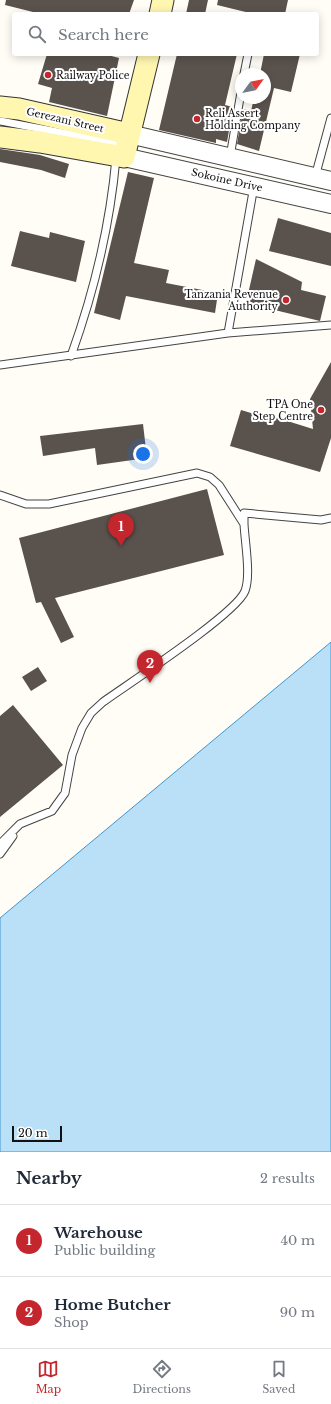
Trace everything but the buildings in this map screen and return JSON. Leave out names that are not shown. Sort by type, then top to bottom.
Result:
[{"type":"main road","points":[[160,12],[163,0]]},
{"type":"main road","points":[[0,137],[40,142],[124,148],[148,56]]},
{"type":"main road","name":"Gerezani Street","points":[[0,107],[19,109],[124,148]]},
{"type":"street","points":[[124,148],[230,158],[323,179]]},
{"type":"street","name":"Sokoine Drive","points":[[124,148],[254,186],[331,204]]},
{"type":"lane","points":[[245,68],[248,56]]},
{"type":"lane","points":[[230,158],[239,104]]},
{"type":"lane","points":[[323,179],[331,118]]},
{"type":"lane","points":[[0,121],[124,148],[101,256],[82,326],[70,356]]},
{"type":"lane","points":[[228,333],[254,186]]},
{"type":"lane","points":[[0,365],[228,333],[331,325]]},
{"type":"lane","points":[[0,495],[26,504],[49,504],[197,473],[210,477],[219,485],[244,524]]},
{"type":"lane","points":[[0,844],[20,824],[52,811],[65,793],[72,755],[82,728],[91,713],[103,702],[189,641],[237,604],[247,583],[244,513],[321,520],[331,518]]},
{"type":"lane","points":[[0,854],[20,824]]},
{"type":"water","points":[[331,642],[331,1152],[0,1152],[0,918]]},
{"type":"place","name":"Railway Police","points":[[48,75]]},
{"type":"place","name":"Reli Assert Holding Company","points":[[197,119]]},
{"type":"place","name":"Tanzania Revenue Authority","points":[[286,300]]},
{"type":"place","name":"TPA One Step Centre","points":[[321,410]]},
{"type":"place","name":"Warehouse","points":[[121,546]]},
{"type":"place","name":"Home Butcher","points":[[150,683]]}]
